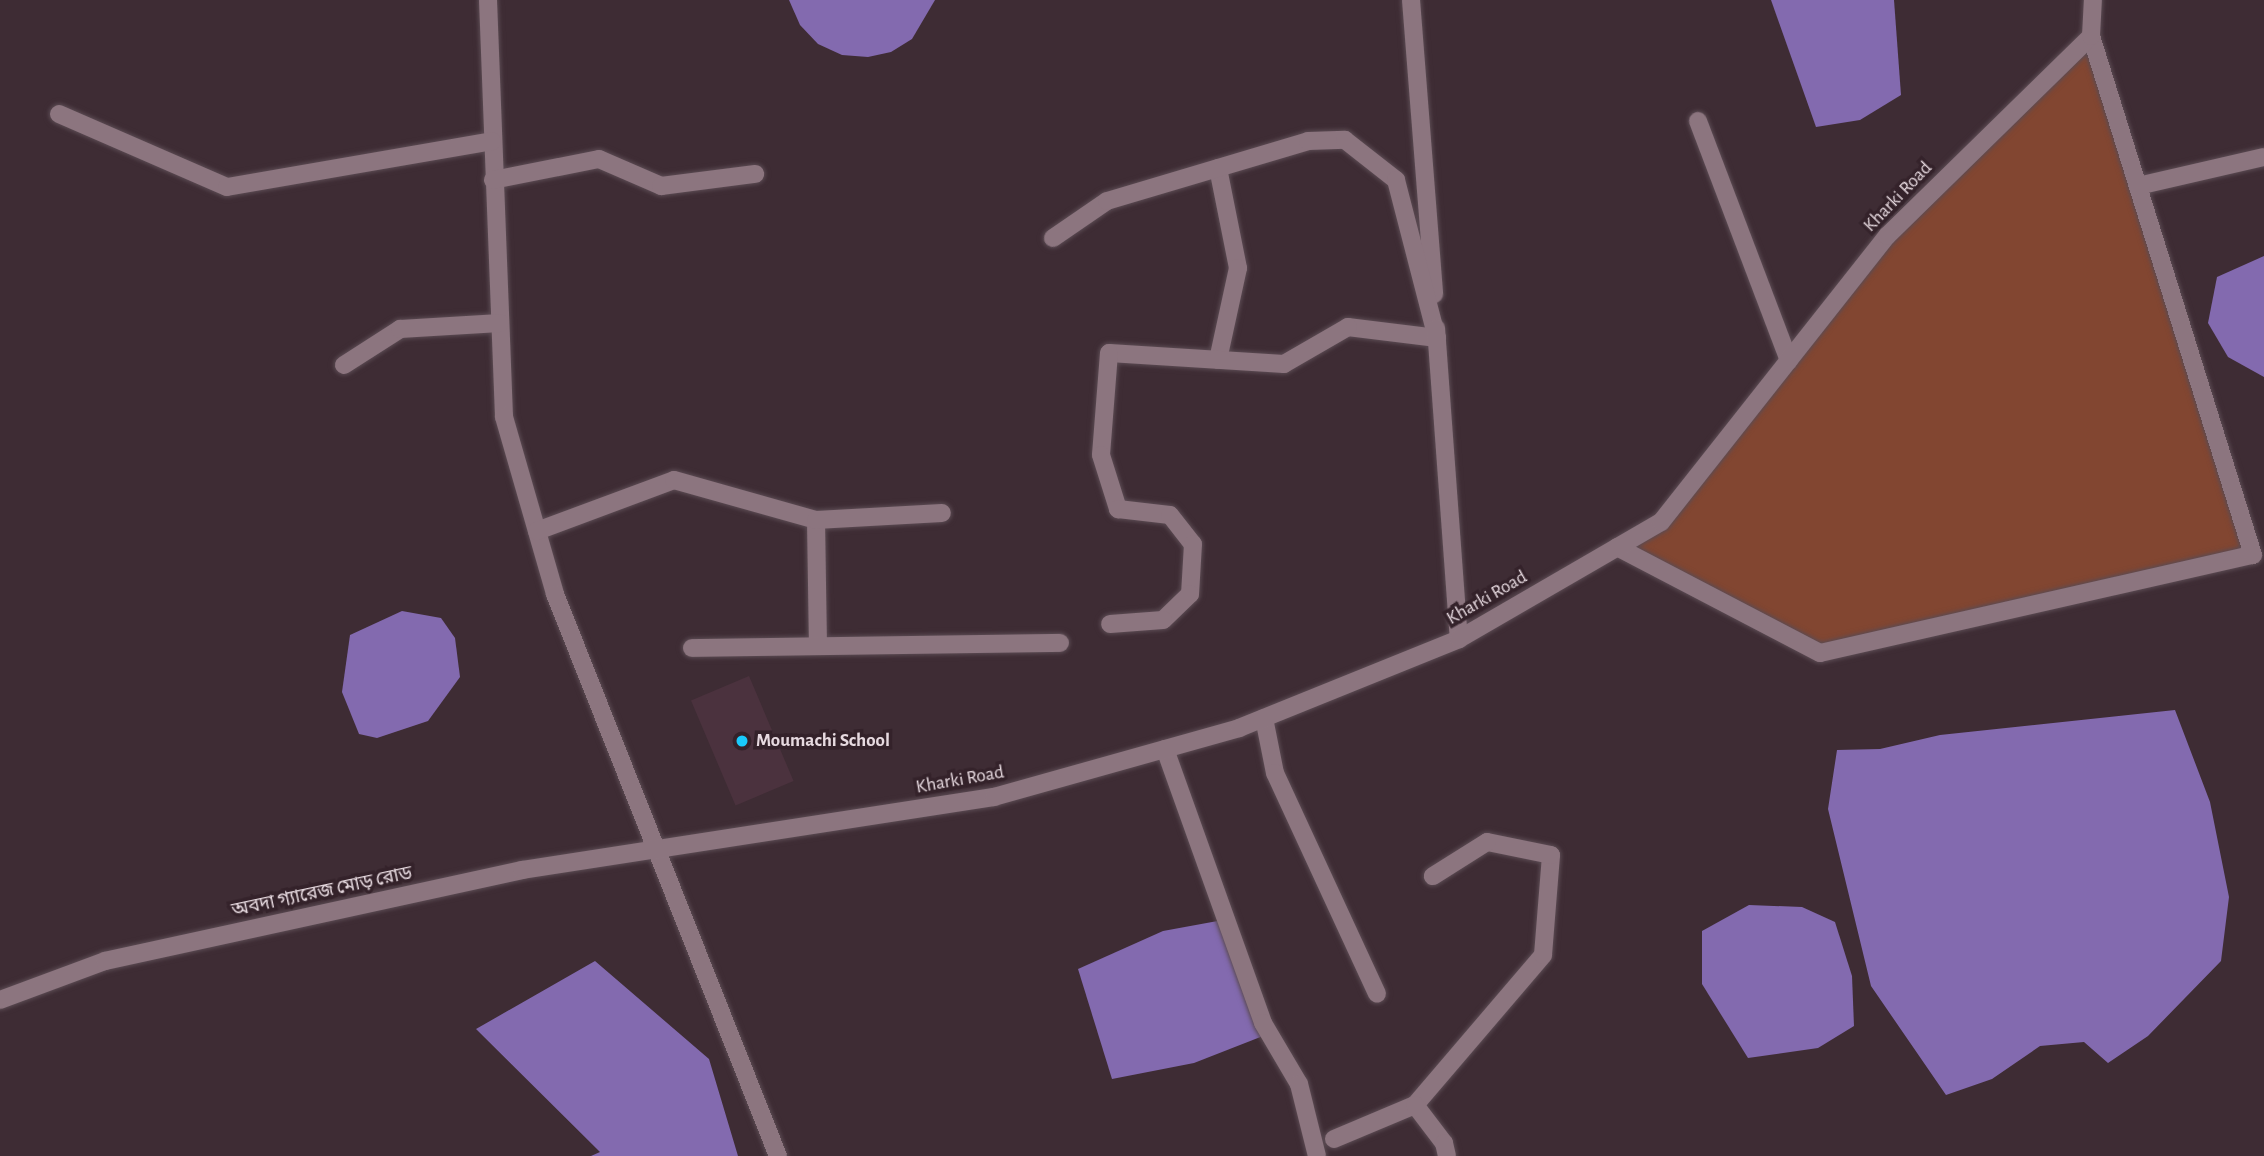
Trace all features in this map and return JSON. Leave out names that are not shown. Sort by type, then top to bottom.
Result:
[{"type":"street","points":[[488,0],[504,417],[555,594],[660,850],[778,1156]]},
{"type":"street","points":[[1411,0],[1459,639]]},
{"type":"street","points":[[1617,547],[1820,653],[2259,557],[2091,36],[2093,0]]},
{"type":"street","name":"Kharki Road","points":[[660,850],[994,797],[1264,718],[1459,639],[1661,522],[1886,236],[2091,36]]},
{"type":"street","points":[[59,114],[227,187],[492,141]]},
{"type":"street","points":[[1698,121],[1789,360]]},
{"type":"street","points":[[1053,238],[1107,201],[1308,141],[1345,141],[1396,180],[1437,338]]},
{"type":"street","points":[[2138,186],[2264,158]]},
{"type":"street","points":[[494,180],[599,159],[661,186],[755,174]]},
{"type":"street","points":[[1218,168],[1238,268],[1218,360]]},
{"type":"street","points":[[344,365],[400,329],[500,323]]},
{"type":"street","points":[[1110,624],[1163,620],[1190,594],[1193,544],[1170,515],[1118,509],[1101,455],[1109,353],[1284,364],[1348,327],[1437,338]]},
{"type":"street","points":[[537,531],[674,480],[816,520],[942,513]]},
{"type":"street","points":[[816,520],[818,643]]},
{"type":"street","points":[[692,648],[818,643],[1060,643]]},
{"type":"street","points":[[1264,718],[1275,773],[1377,993]]},
{"type":"street","points":[[1164,749],[1263,1023],[1299,1084],[1317,1156]]},
{"type":"street","points":[[1334,1139],[1415,1105],[1543,954],[1551,855],[1487,842],[1433,876]]},
{"type":"street","name":"অবদা গ্যারেজ মোড় রোড","points":[[0,1000],[105,961],[522,870],[660,850]]},
{"type":"street","points":[[1415,1105],[1444,1143],[1447,1156]]},
{"type":"shaded area","points":[[789,0],[935,0],[912,39],[891,52],[868,57],[842,55],[818,44],[800,25]]},
{"type":"shaded area","points":[[1771,0],[1894,0],[1901,95],[1860,120],[1816,127]]},
{"type":"shaded area","points":[[2089,45],[2248,551],[1819,646],[1625,548],[1661,527],[1889,241]]},
{"type":"shaded area","points":[[2264,256],[2264,377],[2228,357],[2208,323],[2217,277]]},
{"type":"shaded area","points":[[402,611],[441,618],[455,638],[460,677],[428,721],[377,738],[359,734],[342,692],[350,635]]},
{"type":"shaded area","name":"Moumachi School","points":[[749,676],[794,781],[736,806],[691,701]]},
{"type":"shaded area","points":[[2175,710],[2210,802],[2229,897],[2221,961],[2148,1036],[2108,1063],[2084,1042],[2040,1046],[1992,1079],[1946,1095],[1871,986],[1828,809],[1837,750],[1880,749],[1940,735]]},
{"type":"shaded area","points":[[1749,905],[1802,907],[1835,922],[1852,976],[1854,1026],[1818,1048],[1748,1058],[1702,984],[1702,931]]},
{"type":"shaded area","points":[[1223,920],[1263,1036],[1194,1063],[1112,1079],[1078,969],[1163,931]]},
{"type":"shaded area","points":[[595,961],[709,1059],[738,1156],[591,1156],[600,1152],[476,1029]]},
{"type":"place","name":"Moumachi School","points":[[742,741]]}]
